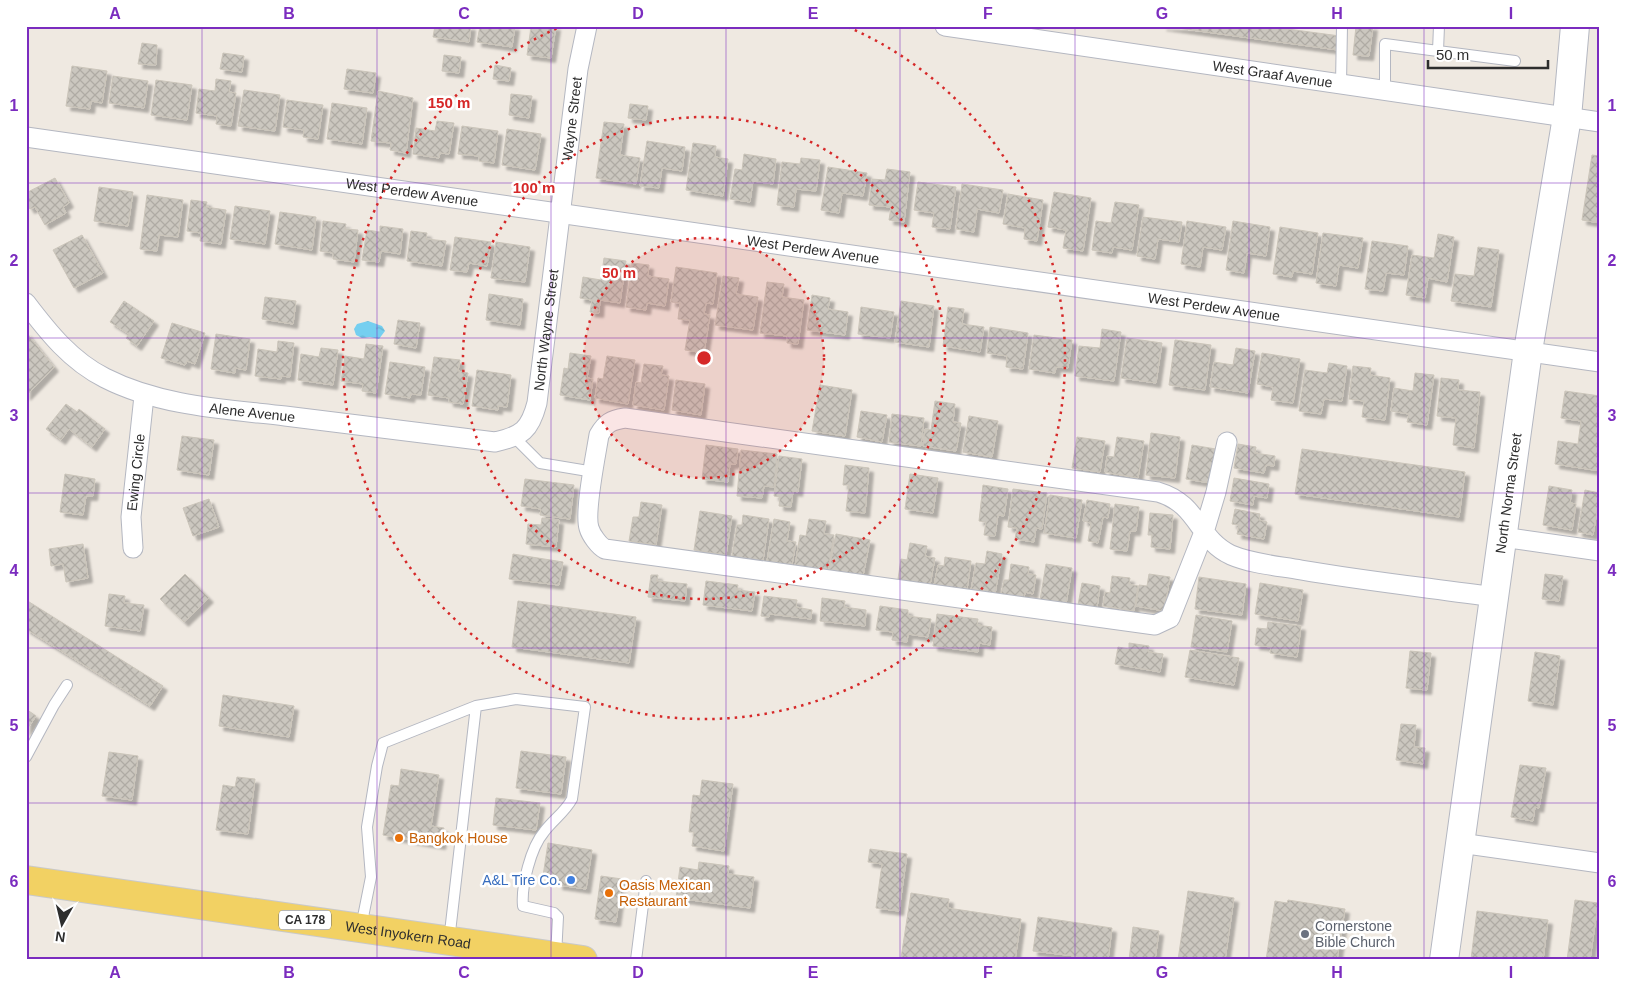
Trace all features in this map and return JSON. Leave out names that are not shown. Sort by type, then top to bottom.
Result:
[{"type":"main road","name":"West Inyokern Road","points":[[26,880],[583,960]]},
{"type":"street","name":"Wayne Street","points":[[561,213],[578,69],[587,26]]},
{"type":"street","name":"West Graaf Avenue","points":[[945,26],[1600,122]]},
{"type":"street","name":"North Norma Street","points":[[1446,959],[1460,843],[1528,351],[1567,117],[1575,26]]},
{"type":"street","name":"West Perdew Avenue","points":[[26,137],[1600,362]]},
{"type":"street","name":"North Wayne Street","points":[[515,438],[529,427],[537,403],[561,213]]},
{"type":"street","name":"Alene Avenue","points":[[26,303],[49,334],[65,350],[103,377],[144,396],[208,407],[495,442],[515,438]]},
{"type":"street","name":"Ewing Circle","points":[[133,548],[131,517],[144,396]]},
{"type":"street","points":[[1227,442],[1216,492],[1204,532],[1170,618],[1163,623],[1145,625],[605,549],[600,546],[589,528],[599,435],[604,425],[613,420],[625,418],[1158,492],[1170,496],[1186,506],[1204,532],[1224,551],[1244,560],[1333,575],[1494,597]]},
{"type":"street","points":[[1502,537],[1600,551]]},
{"type":"street","points":[[1460,843],[1600,863]]},
{"type":"lane","points":[[1341,26],[1341,84]]},
{"type":"lane","points":[[1438,51],[1439,26]]},
{"type":"lane","points":[[1385,90],[1385,44],[1515,61]]},
{"type":"lane","points":[[515,438],[540,463],[594,472]]},
{"type":"lane","points":[[26,757],[54,704],[67,685]]},
{"type":"lane","points":[[361,928],[371,877],[367,827],[377,766],[384,743],[476,706],[516,699],[585,707],[572,799],[567,808],[536,842],[528,868],[522,900],[522,906],[554,913],[558,917],[556,956]]},
{"type":"lane","points":[[449,941],[476,706]]},
{"type":"lane","points":[[636,960],[646,881]]},
{"type":"water","points":[[368,321],[382,326],[385,331],[379,339],[362,338],[356,335],[354,329],[357,324]]},
{"type":"building","points":[[435,26],[471,26],[469,42],[433,37]]},
{"type":"building","points":[[480,26],[515,26],[512,47],[477,42]]},
{"type":"building","points":[[526,26],[556,26],[551,58],[527,55],[531,27]]},
{"type":"building","points":[[1162,26],[1265,26],[1340,36],[1338,50]]},
{"type":"building","points":[[1356,26],[1373,26],[1369,56],[1353,55]]},
{"type":"building","points":[[142,43],[157,45],[156,65],[138,64]]},
{"type":"building","points":[[223,53],[244,56],[242,72],[220,69]]},
{"type":"building","points":[[444,55],[461,57],[459,73],[442,71]]},
{"type":"building","points":[[495,65],[511,68],[509,81],[493,79]]},
{"type":"building","points":[[72,66],[107,71],[102,103],[91,101],[90,109],[66,106]]},
{"type":"building","points":[[347,69],[376,73],[373,93],[344,89]]},
{"type":"building","points":[[113,76],[148,81],[144,108],[109,103]]},
{"type":"building","points":[[216,79],[231,81],[229,92],[236,93],[231,126],[216,124],[217,116],[196,113],[199,89],[215,91]]},
{"type":"building","points":[[156,80],[192,85],[187,120],[151,115]]},
{"type":"building","points":[[244,90],[280,95],[275,131],[238,126]]},
{"type":"building","points":[[378,91],[413,98],[406,153],[390,150],[391,143],[371,141]]},
{"type":"building","points":[[511,94],[532,96],[529,118],[509,115]]},
{"type":"building","points":[[287,100],[323,105],[318,139],[303,137],[304,130],[283,127]]},
{"type":"building","points":[[332,103],[367,108],[362,144],[327,139]]},
{"type":"building","points":[[630,104],[648,106],[646,120],[628,118]]},
{"type":"building","points":[[437,121],[454,123],[449,154],[440,153],[439,158],[413,154],[416,128],[435,131]]},
{"type":"building","points":[[604,122],[624,124],[620,155],[640,158],[636,184],[596,178]]},
{"type":"building","points":[[462,126],[498,131],[494,163],[479,161],[479,156],[458,154]]},
{"type":"building","points":[[507,129],[541,134],[535,170],[502,165]]},
{"type":"building","points":[[647,141],[685,147],[682,171],[662,168],[659,188],[640,186]]},
{"type":"building","points":[[693,143],[716,146],[715,157],[728,159],[723,196],[686,190]]},
{"type":"building","points":[[744,154],[776,159],[773,184],[753,181],[750,202],[730,199],[735,169],[742,170]]},
{"type":"building","points":[[1592,155],[1600,156],[1600,223],[1582,220]]},
{"type":"building","points":[[801,158],[820,160],[816,191],[796,189],[794,207],[777,205],[782,162],[800,164]]},
{"type":"building","points":[[828,167],[867,173],[863,196],[842,193],[839,213],[821,210]]},
{"type":"building","points":[[887,169],[910,172],[904,222],[889,220],[891,207],[869,205],[872,179],[885,180]]},
{"type":"building","points":[[55,178],[69,203],[63,207],[66,213],[45,225],[35,207],[30,209],[26,202],[26,193]]},
{"type":"building","points":[[918,182],[956,187],[950,229],[932,227],[934,213],[914,210]]},
{"type":"building","points":[[962,184],[1003,190],[999,213],[977,209],[974,232],[956,229]]},
{"type":"building","points":[[99,187],[133,192],[128,226],[94,221]]},
{"type":"building","points":[[1054,192],[1091,198],[1083,251],[1063,248],[1066,230],[1048,227]]},
{"type":"building","points":[[1008,194],[1043,200],[1037,241],[1024,239],[1025,228],[1003,224]]},
{"type":"building","points":[[147,195],[183,200],[178,237],[159,235],[157,251],[140,249]]},
{"type":"building","points":[[191,200],[207,202],[206,207],[226,210],[221,244],[200,241],[201,233],[187,231]]},
{"type":"building","points":[[1115,202],[1139,205],[1132,250],[1113,247],[1112,253],[1092,250],[1096,221],[1111,223]]},
{"type":"building","points":[[235,206],[270,211],[265,244],[230,239]]},
{"type":"building","points":[[280,212],[316,217],[312,250],[275,244]]},
{"type":"building","points":[[1143,217],[1182,222],[1179,242],[1158,239],[1155,259],[1137,256]]},
{"type":"building","points":[[323,221],[346,224],[345,229],[358,230],[354,262],[333,259],[333,253],[320,251]]},
{"type":"building","points":[[1187,221],[1226,227],[1222,250],[1203,247],[1200,267],[1181,264]]},
{"type":"building","points":[[1233,221],[1270,227],[1266,256],[1247,253],[1244,273],[1226,270]]},
{"type":"building","points":[[380,226],[403,229],[400,254],[381,251],[379,262],[362,260],[367,230],[380,232]]},
{"type":"building","points":[[1280,227],[1318,233],[1312,274],[1293,271],[1292,277],[1273,274]]},
{"type":"building","points":[[411,231],[427,233],[426,239],[446,241],[442,266],[407,261]]},
{"type":"building","points":[[1323,233],[1363,238],[1358,268],[1339,265],[1336,286],[1316,283]]},
{"type":"building","points":[[1438,234],[1454,237],[1447,282],[1428,278],[1425,298],[1406,295],[1412,255],[1434,258]]},
{"type":"building","points":[[82,235],[103,273],[74,288],[53,250]]},
{"type":"building","points":[[455,237],[491,242],[487,266],[469,263],[467,272],[450,270]]},
{"type":"building","points":[[1372,241],[1408,246],[1404,275],[1386,273],[1383,291],[1365,289]]},
{"type":"building","points":[[496,242],[530,247],[525,282],[491,278]]},
{"type":"building","points":[[1478,247],[1499,250],[1491,307],[1451,301],[1455,274],[1474,276]]},
{"type":"building","points":[[604,258],[626,261],[620,303],[600,300],[599,313],[590,312],[592,300],[580,298],[583,277],[601,280]]},
{"type":"building","points":[[632,263],[649,265],[648,276],[669,279],[665,306],[647,303],[646,310],[626,307]]},
{"type":"building","points":[[676,267],[717,273],[713,304],[706,303],[704,314],[710,315],[704,353],[685,350],[690,320],[678,319],[680,303],[671,302]]},
{"type":"building","points":[[723,276],[739,278],[736,294],[758,297],[753,330],[715,325]]},
{"type":"building","points":[[767,282],[784,284],[782,297],[804,300],[798,344],[787,343],[787,336],[760,333]]},
{"type":"building","points":[[489,294],[523,299],[520,325],[486,320]]},
{"type":"building","points":[[812,295],[830,298],[828,309],[848,312],[845,335],[807,330]]},
{"type":"building","points":[[265,297],[296,301],[293,324],[262,319]]},
{"type":"building","points":[[124,301],[154,321],[137,346],[126,338],[129,334],[110,322]]},
{"type":"building","points":[[901,301],[934,306],[929,347],[895,342]]},
{"type":"building","points":[[861,307],[894,312],[890,338],[858,334]]},
{"type":"building","points":[[948,307],[964,309],[962,324],[984,327],[980,352],[943,346]]},
{"type":"building","points":[[398,320],[420,323],[416,348],[394,344]]},
{"type":"building","points":[[172,323],[205,333],[195,364],[187,361],[185,365],[161,358]]},
{"type":"building","points":[[990,327],[1028,333],[1023,369],[1006,367],[1007,356],[987,353]]},
{"type":"building","points":[[1102,329],[1121,332],[1114,381],[1075,376],[1079,346],[1100,348]]},
{"type":"building","points":[[26,332],[54,367],[26,396]]},
{"type":"building","points":[[216,334],[250,339],[246,370],[235,368],[235,373],[211,369]]},
{"type":"building","points":[[1034,335],[1072,340],[1068,368],[1056,367],[1055,373],[1029,369]]},
{"type":"building","points":[[1127,338],[1162,343],[1156,383],[1121,378]]},
{"type":"building","points":[[1175,340],[1211,345],[1205,390],[1169,385]]},
{"type":"building","points":[[278,341],[294,343],[290,377],[281,376],[281,379],[255,376],[258,349],[277,352]]},
{"type":"building","points":[[366,344],[383,346],[376,393],[362,391],[363,384],[341,381],[345,356],[364,359]]},
{"type":"building","points":[[321,348],[338,350],[333,385],[298,380],[301,354],[319,357]]},
{"type":"building","points":[[1236,348],[1255,351],[1248,393],[1210,387],[1214,362],[1233,365]]},
{"type":"building","points":[[570,353],[591,356],[587,378],[593,379],[590,400],[560,395],[564,368],[568,369]]},
{"type":"building","points":[[1262,353],[1300,359],[1293,403],[1271,400],[1273,387],[1257,384]]},
{"type":"building","points":[[607,356],[635,360],[628,404],[595,398],[598,378],[603,379]]},
{"type":"building","points":[[434,357],[460,360],[458,371],[468,373],[463,404],[449,402],[449,398],[428,395]]},
{"type":"building","points":[[390,362],[425,367],[421,395],[411,394],[410,398],[385,394]]},
{"type":"building","points":[[1329,363],[1347,366],[1342,401],[1324,399],[1321,414],[1299,411],[1305,370],[1327,373]]},
{"type":"building","points":[[644,364],[663,366],[661,375],[669,376],[664,410],[633,405],[636,382],[641,383]]},
{"type":"building","points":[[1353,366],[1371,368],[1370,375],[1390,378],[1385,420],[1362,417],[1364,401],[1349,399]]},
{"type":"building","points":[[477,370],[511,375],[507,407],[498,406],[498,410],[472,406]]},
{"type":"building","points":[[1415,373],[1434,375],[1427,425],[1407,422],[1409,414],[1391,411],[1394,388],[1413,391]]},
{"type":"building","points":[[1441,378],[1459,380],[1458,390],[1480,392],[1474,448],[1453,445],[1456,418],[1437,416]]},
{"type":"building","points":[[676,380],[705,384],[701,415],[672,410]]},
{"type":"building","points":[[820,385],[852,390],[845,436],[812,431]]},
{"type":"building","points":[[1565,391],[1600,396],[1600,471],[1555,464],[1558,441],[1578,444],[1581,421],[1561,418]]},
{"type":"building","points":[[935,401],[955,404],[953,422],[961,423],[956,451],[923,446],[925,429],[931,430]]},
{"type":"building","points":[[66,404],[77,412],[79,409],[105,429],[92,447],[69,429],[61,440],[46,429]]},
{"type":"building","points":[[861,411],[887,415],[882,442],[857,437]]},
{"type":"building","points":[[892,414],[924,418],[921,446],[889,442]]},
{"type":"building","points":[[969,416],[998,421],[992,457],[963,452]]},
{"type":"building","points":[[1151,433],[1180,437],[1175,478],[1146,475]]},
{"type":"building","points":[[182,436],[214,440],[209,475],[177,470]]},
{"type":"building","points":[[1077,437],[1105,441],[1100,472],[1072,468]]},
{"type":"building","points":[[1117,437],[1144,441],[1138,478],[1105,472],[1107,456],[1114,457]]},
{"type":"building","points":[[1238,444],[1256,447],[1255,453],[1275,456],[1274,466],[1266,465],[1264,473],[1234,468]]},
{"type":"building","points":[[706,445],[738,449],[736,464],[730,464],[728,482],[702,479]]},
{"type":"building","points":[[1192,445],[1216,449],[1210,483],[1186,479]]},
{"type":"building","points":[[1302,449],[1465,472],[1459,517],[1295,494]]},
{"type":"building","points":[[741,450],[777,454],[774,487],[764,486],[762,498],[737,496]]},
{"type":"building","points":[[779,456],[802,459],[798,492],[793,491],[791,507],[779,506],[780,497],[774,496]]},
{"type":"building","points":[[845,465],[869,468],[865,513],[846,511],[849,485],[843,485]]},
{"type":"building","points":[[65,474],[95,479],[93,496],[86,496],[83,515],[60,512]]},
{"type":"building","points":[[910,474],[938,478],[933,513],[905,509]]},
{"type":"building","points":[[1234,478],[1269,484],[1267,498],[1254,496],[1253,505],[1230,501]]},
{"type":"building","points":[[525,479],[574,485],[570,519],[540,515],[541,509],[521,506]]},
{"type":"building","points":[[983,485],[1008,489],[1004,516],[998,515],[995,536],[984,535],[986,522],[979,521]]},
{"type":"building","points":[[1549,486],[1572,490],[1570,503],[1576,504],[1572,530],[1543,525]]},
{"type":"building","points":[[1013,489],[1047,493],[1042,529],[1036,528],[1034,542],[1015,539],[1017,528],[1008,527]]},
{"type":"building","points":[[1585,490],[1600,493],[1593,535],[1578,532]]},
{"type":"building","points":[[1050,495],[1082,500],[1076,538],[1044,533]]},
{"type":"building","points":[[209,499],[219,527],[193,536],[183,508]]},
{"type":"building","points":[[1087,500],[1110,504],[1108,518],[1103,517],[1098,543],[1088,541],[1091,523],[1083,521]]},
{"type":"building","points":[[641,502],[662,505],[656,545],[629,541],[633,517],[639,517]]},
{"type":"building","points":[[1115,504],[1139,507],[1136,531],[1130,531],[1127,551],[1110,549]]},
{"type":"building","points":[[1235,509],[1260,514],[1259,520],[1267,522],[1264,539],[1237,534],[1239,525],[1232,524]]},
{"type":"building","points":[[700,511],[732,516],[726,555],[694,550]]},
{"type":"building","points":[[1150,513],[1173,515],[1170,549],[1151,547],[1152,535],[1148,535]]},
{"type":"building","points":[[743,515],[769,519],[763,561],[732,556],[737,525],[742,525]]},
{"type":"building","points":[[542,518],[559,520],[556,547],[526,544],[528,524],[541,525]]},
{"type":"building","points":[[774,519],[790,522],[787,541],[796,542],[792,565],[767,561]]},
{"type":"building","points":[[809,519],[826,521],[824,534],[834,535],[828,571],[795,566],[800,535],[806,536]]},
{"type":"building","points":[[836,534],[870,540],[863,576],[829,570]]},
{"type":"building","points":[[910,543],[927,546],[925,556],[935,558],[930,585],[898,579],[901,559],[907,560]]},
{"type":"building","points":[[83,544],[88,578],[66,582],[63,564],[51,566],[49,549]]},
{"type":"building","points":[[987,551],[1002,554],[995,594],[971,590],[976,563],[985,564]]},
{"type":"building","points":[[513,554],[563,562],[559,585],[509,579]]},
{"type":"building","points":[[945,557],[971,561],[967,590],[934,585],[938,565],[944,566]]},
{"type":"building","points":[[1011,564],[1029,567],[1028,574],[1036,575],[1033,594],[1025,592],[1024,599],[1001,595],[1004,580],[1009,580]]},
{"type":"building","points":[[1046,564],[1072,568],[1066,604],[1040,600]]},
{"type":"building","points":[[185,574],[209,598],[184,622],[160,599]]},
{"type":"building","points":[[1149,574],[1170,577],[1164,611],[1136,606],[1139,585],[1147,586]]},
{"type":"building","points":[[1545,574],[1563,576],[1559,601],[1542,599]]},
{"type":"building","points":[[651,575],[658,575],[657,581],[687,584],[685,601],[648,597]]},
{"type":"building","points":[[1112,576],[1130,578],[1129,584],[1138,586],[1134,611],[1103,606],[1105,592],[1110,593]]},
{"type":"building","points":[[1199,577],[1246,584],[1242,615],[1195,609]]},
{"type":"building","points":[[706,581],[738,585],[737,590],[755,592],[752,611],[703,605]]},
{"type":"building","points":[[1082,583],[1100,586],[1097,608],[1078,605]]},
{"type":"building","points":[[1260,583],[1303,590],[1298,621],[1255,614]]},
{"type":"building","points":[[109,594],[125,596],[124,603],[144,605],[140,631],[105,626]]},
{"type":"building","points":[[764,596],[797,600],[796,607],[812,610],[811,619],[770,614],[769,617],[761,616]]},
{"type":"building","points":[[822,598],[845,601],[844,607],[866,610],[865,626],[820,621]]},
{"type":"building","points":[[26,600],[163,686],[150,706],[26,629]]},
{"type":"building","points":[[518,601],[636,617],[629,663],[512,647]]},
{"type":"building","points":[[880,606],[908,610],[908,616],[931,619],[928,637],[908,634],[907,642],[892,640],[893,632],[876,630]]},
{"type":"building","points":[[937,614],[978,619],[977,625],[992,627],[990,645],[979,643],[978,652],[933,646]]},
{"type":"building","points":[[1196,615],[1232,621],[1227,652],[1191,647]]},
{"type":"building","points":[[1268,622],[1301,626],[1297,657],[1270,653],[1271,647],[1255,645],[1257,628],[1267,629]]},
{"type":"building","points":[[1129,643],[1149,646],[1148,652],[1163,654],[1160,672],[1115,664],[1118,647],[1129,649]]},
{"type":"building","points":[[1190,650],[1239,658],[1234,685],[1185,677]]},
{"type":"building","points":[[1410,651],[1431,653],[1427,690],[1406,688]]},
{"type":"building","points":[[1535,652],[1560,656],[1553,705],[1528,701]]},
{"type":"building","points":[[223,695],[294,706],[289,737],[219,726]]},
{"type":"building","points":[[26,709],[36,716],[26,731]]},
{"type":"building","points":[[1401,724],[1416,725],[1414,747],[1425,748],[1423,764],[1396,760]]},
{"type":"building","points":[[521,751],[566,757],[561,794],[516,788]]},
{"type":"building","points":[[109,752],[138,756],[132,800],[102,796]]},
{"type":"building","points":[[1520,765],[1546,768],[1539,808],[1535,807],[1533,821],[1511,817]]},
{"type":"building","points":[[401,769],[439,775],[431,826],[444,828],[441,845],[383,835],[391,785],[399,786]]},
{"type":"building","points":[[237,777],[255,779],[248,834],[216,830],[223,785],[235,787]]},
{"type":"building","points":[[702,780],[733,784],[724,851],[692,846],[694,832],[689,832],[693,795],[700,796]]},
{"type":"building","points":[[496,798],[540,803],[536,830],[493,825]]},
{"type":"building","points":[[548,843],[592,850],[586,889],[558,885],[559,878],[543,876]]},
{"type":"building","points":[[870,849],[907,854],[899,911],[876,908],[882,864],[868,862]]},
{"type":"building","points":[[699,862],[729,866],[728,874],[754,877],[750,908],[676,898],[680,867],[698,870]]},
{"type":"building","name":"Oasis Mexican Restaurant","points":[[601,876],[622,879],[616,922],[595,919]]},
{"type":"building","points":[[1188,891],[1234,898],[1225,960],[1178,960]]},
{"type":"building","points":[[911,893],[949,899],[948,908],[1021,919],[1015,960],[901,958]]},
{"type":"building","name":"Cornerstone Bible Church","points":[[1288,900],[1345,909],[1337,960],[1266,960],[1275,901],[1287,903]]},
{"type":"building","points":[[1575,900],[1598,903],[1590,960],[1567,960]]},
{"type":"building","points":[[1477,911],[1548,920],[1543,960],[1471,959]]},
{"type":"building","points":[[1038,917],[1112,928],[1108,960],[1033,951]]},
{"type":"building","points":[[1133,927],[1159,931],[1155,960],[1129,960]]},
{"type":"place","name":"Bangkok House","points":[[399,838]]},
{"type":"place","name":"A&L Tire Co.","points":[[571,880]]},
{"type":"place","name":"Oasis Mexican Restaurant","points":[[609,893]]},
{"type":"place","name":"Cornerstone Bible Church","points":[[1305,934]]}]
